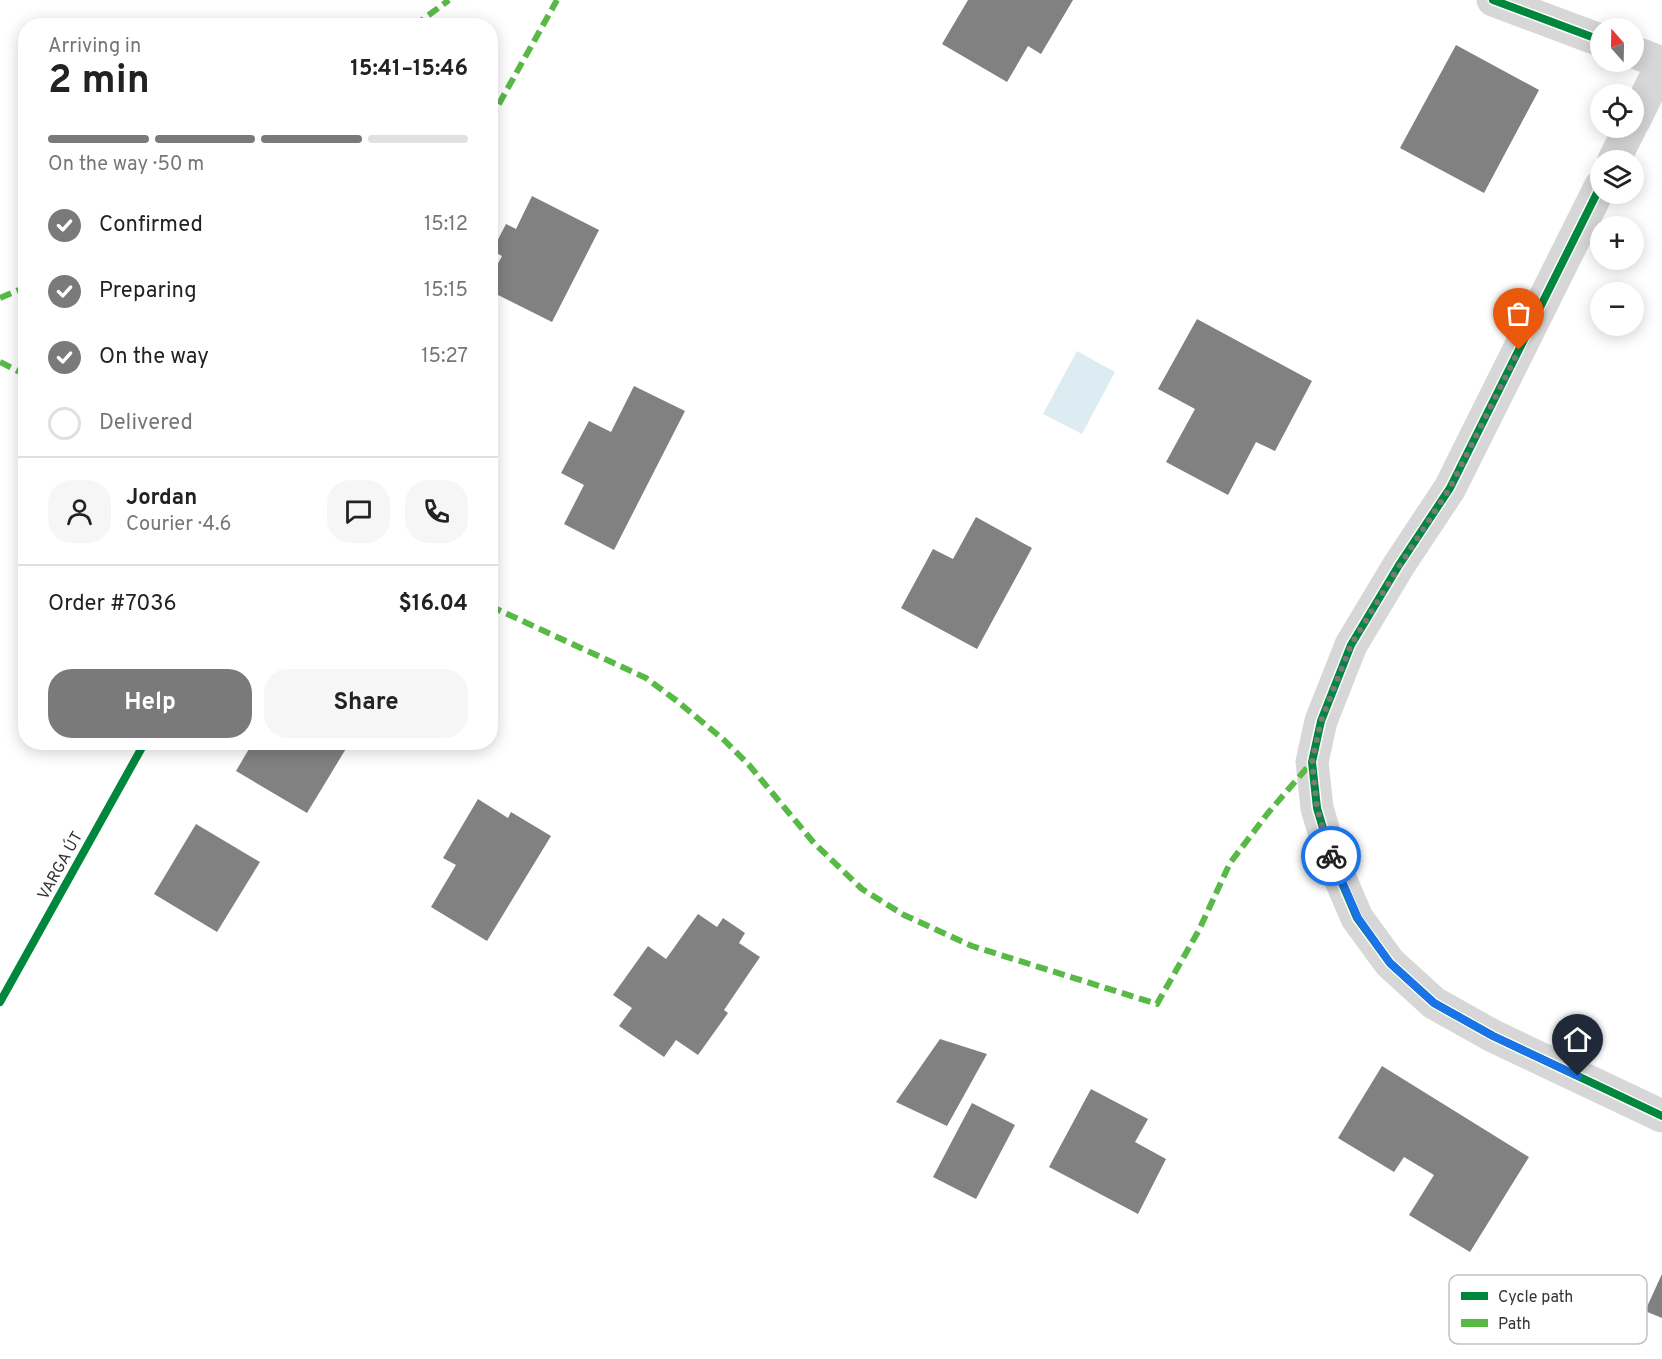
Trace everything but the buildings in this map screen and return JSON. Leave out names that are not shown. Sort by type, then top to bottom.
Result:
[{"type":"street","points":[[1493,0],[1590,36]]},
{"type":"street","points":[[1644,56],[1662,63],[1644,100]]},
{"type":"street","points":[[1592,204],[1450,488],[1351,645],[1321,721],[1312,762],[1317,808],[1333,862],[1358,918],[1390,963],[1434,1003],[1493,1036],[1662,1116]]},
{"type":"shaded area","points":[[1077,351],[1115,372],[1082,434],[1043,414]]},
{"type":"marked path","points":[[425,18],[449,0]]},
{"type":"marked path","points":[[498,106],[557,0]]},
{"type":"marked path","points":[[0,298],[18,290]]},
{"type":"marked path","points":[[0,362],[18,371]]},
{"type":"marked path","points":[[498,610],[646,678],[677,701],[724,740],[749,765],[814,843],[862,889],[904,915],[972,946],[1157,1004],[1199,930],[1230,863],[1268,813],[1312,762]]},
{"type":"cycle path","points":[[1493,0],[1590,36]]},
{"type":"cycle path","points":[[1592,204],[1450,488],[1399,565],[1351,645],[1321,721],[1312,762],[1317,808],[1333,862],[1357,918],[1390,963],[1434,1003],[1493,1036],[1662,1116]]},
{"type":"cycle path","name":"VARGA ÚT","points":[[0,1002],[141,750]]},
{"type":"way so far","points":[[1331,856],[1317,808],[1312,762],[1321,721],[1351,645],[1450,488],[1519,350]]},
{"type":"route","points":[[1331,856],[1358,918],[1390,963],[1434,1003],[1493,1036],[1578,1076]]}]
